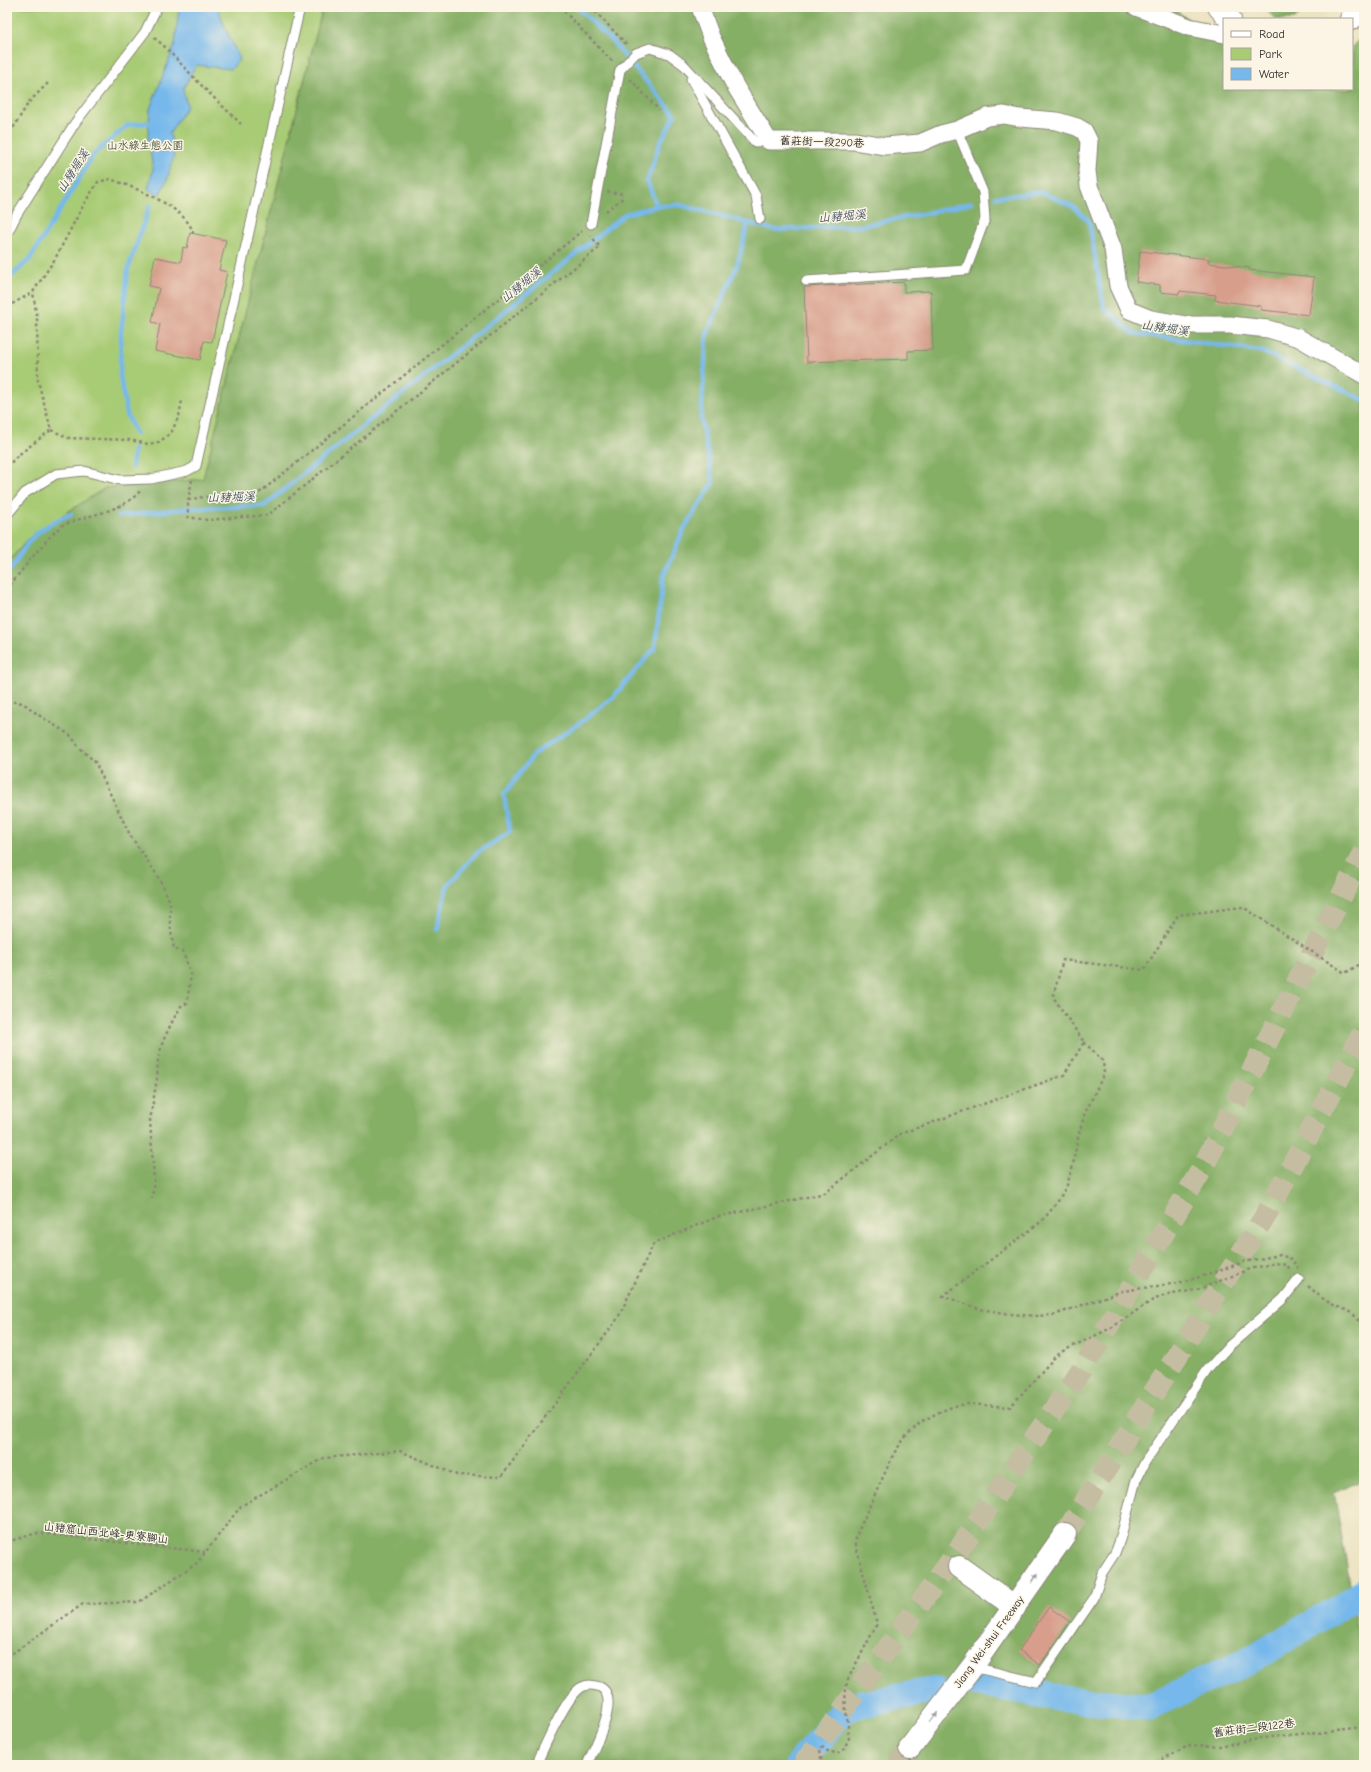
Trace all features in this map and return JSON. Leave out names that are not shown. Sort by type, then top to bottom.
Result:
[{"type":"main road","points":[[1219,7],[1229,18]]},
{"type":"main road","points":[[1352,18],[1364,7]]},
{"type":"main road","name":"Jiang Wei-shui Freeway","points":[[910,1748],[972,1667],[1065,1534]]},
{"type":"main road","points":[[959,1567],[1015,1607]]},
{"type":"street","name":"舊莊街一段290巷","points":[[700,7],[711,37],[734,84],[769,141],[854,141],[885,146],[920,144],[941,134],[957,130],[987,117],[1004,115],[1057,121],[1077,127],[1084,131],[1089,141],[1087,170],[1089,186],[1113,249],[1118,286],[1129,310],[1151,319],[1186,325],[1268,329],[1299,338],[1364,375]]},
{"type":"street","points":[[1138,7],[1189,27],[1223,34]]},
{"type":"lane","points":[[7,234],[17,214],[75,123],[145,32],[157,7]]},
{"type":"lane","points":[[7,515],[25,493],[56,474],[84,471],[120,480],[151,479],[187,471],[196,466],[300,7]]},
{"type":"lane","points":[[588,226],[597,191],[620,70],[636,53],[650,48],[669,54],[684,65],[754,142],[769,141]]},
{"type":"lane","points":[[684,65],[756,196],[760,219]]},
{"type":"lane","points":[[806,281],[966,270],[985,219],[983,192],[957,130]]},
{"type":"lane","points":[[972,1667],[1036,1682],[1094,1598],[1102,1573],[1115,1553],[1120,1540],[1136,1480],[1145,1462],[1208,1369],[1229,1346],[1283,1299],[1300,1279]]},
{"type":"lane","points":[[536,1765],[558,1718],[573,1695],[582,1687],[592,1685],[602,1688],[608,1696],[608,1712],[587,1765]]},
{"type":"path","points":[[560,7],[659,110]]},
{"type":"path","points":[[591,7],[636,53]]},
{"type":"path","points":[[162,44],[204,88],[242,124]]},
{"type":"path","points":[[7,138],[29,102],[48,83]]},
{"type":"path","points":[[7,307],[33,292],[55,259],[85,202],[98,182],[110,179],[160,202],[182,216],[191,227],[193,233]]},
{"type":"path","points":[[597,191],[625,194]]},
{"type":"path","points":[[188,500],[203,497],[258,494],[623,198]]},
{"type":"path","points":[[196,466],[188,500],[188,517],[207,520],[268,515],[600,247],[588,226]]},
{"type":"path","points":[[33,292],[37,319],[38,381],[51,430],[68,438],[130,440],[148,444],[159,442],[171,433],[179,416],[182,400]]},
{"type":"path","points":[[7,467],[17,456],[51,430]]},
{"type":"path","points":[[7,590],[16,576],[61,526],[104,512],[134,499],[151,479]]},
{"type":"path","points":[[7,701],[23,703],[40,716],[70,734],[80,748],[95,762],[130,835],[159,878],[170,902],[170,925],[174,949],[183,952],[191,975],[187,1004],[181,1006],[173,1020],[163,1041],[158,1059],[157,1079],[150,1120],[154,1179],[152,1199]]},
{"type":"path","points":[[1300,1279],[1299,1269],[1292,1259],[1280,1255],[1243,1262],[1210,1274],[1178,1283],[1122,1291],[1054,1315],[1037,1316],[1002,1313],[980,1309],[943,1296],[1042,1221],[1057,1203],[1073,1165],[1078,1137],[1085,1113],[1104,1074],[1103,1061],[1084,1042],[1052,997],[1062,960],[1144,970],[1178,915],[1243,907],[1345,973],[1364,962]]},
{"type":"path","points":[[7,1657],[83,1604],[139,1602],[197,1563],[241,1506],[324,1458],[400,1451],[457,1475],[501,1477],[618,1318],[654,1243],[717,1217],[825,1193],[900,1134],[1064,1075],[1084,1042]]},
{"type":"path","points":[[822,1765],[820,1750],[822,1746],[828,1752],[839,1753],[848,1744],[849,1738],[844,1699],[845,1688],[848,1679],[877,1624],[856,1546],[856,1536],[894,1453],[907,1435],[921,1422],[937,1412],[954,1406],[979,1404],[1010,1408],[1054,1358],[1063,1351],[1111,1328],[1151,1301],[1163,1296],[1199,1289],[1250,1268],[1276,1263],[1286,1265],[1326,1301],[1343,1308],[1352,1314],[1361,1322],[1364,1330]]},
{"type":"path","name":"山豬窟山西北峰-更寮腳山","points":[[7,1542],[37,1533],[205,1552]]},
{"type":"path","name":"舊莊街二段122巷","points":[[1151,1765],[1190,1745],[1219,1746],[1263,1738],[1364,1727]]},
{"type":"green space","name":"山水綠生態公園","points":[[7,7],[323,7],[203,479],[105,488],[32,535],[7,563]]},
{"type":"green space","points":[[323,7],[1172,7],[1223,46],[1223,90],[1353,90],[1353,46],[1364,34],[1364,1480],[1334,1492],[1364,1665],[1364,1765],[7,1765],[7,563],[32,535],[105,488],[203,479]]},
{"type":"green space","points":[[1264,7],[1307,7],[1296,18],[1274,18]]},
{"type":"water","points":[[179,7],[218,7],[225,28],[240,59],[231,69],[196,65],[183,89],[187,106],[170,133],[174,156],[167,180],[159,195],[148,189],[153,169],[148,136],[150,109],[175,44]]},
{"type":"building","points":[[190,233],[226,240],[219,270],[227,272],[212,342],[204,341],[200,360],[155,351],[160,324],[152,322],[159,288],[149,286],[155,257],[181,262],[183,247],[187,248]]},
{"type":"building","points":[[1140,251],[1209,259],[1208,263],[1250,268],[1249,270],[1314,277],[1309,315],[1261,310],[1261,306],[1215,300],[1216,295],[1180,291],[1179,294],[1160,292],[1160,285],[1136,282]]},
{"type":"building","points":[[904,282],[904,292],[931,291],[933,350],[908,351],[908,359],[807,362],[804,287]]},
{"type":"building","points":[[1049,1607],[1070,1622],[1040,1665],[1019,1650]]},
{"type":"waterway","points":[[577,7],[611,40],[675,115],[660,143],[647,181],[657,206]]},
{"type":"waterway","name":"山豬堀溪","points":[[7,280],[30,259],[94,154],[128,125],[154,122]]},
{"type":"waterway","name":"山豬堀溪","points":[[996,197],[1041,192],[1072,206],[1089,221],[1104,308],[1133,333],[1261,351],[1364,400]]},
{"type":"waterway","name":"山豬堀溪","points":[[119,516],[191,508],[264,506],[625,214],[657,206],[680,205],[775,230],[860,226],[971,203]]},
{"type":"waterway","name":"山豬堀溪","points":[[136,434],[127,415],[120,376],[121,333],[128,269],[150,205]]},
{"type":"waterway","points":[[437,930],[447,886],[477,853],[510,832],[504,795],[534,754],[584,720],[614,696],[655,648],[663,577],[684,529],[713,483],[701,418],[707,334],[737,266],[748,223]]},
{"type":"waterway","name":"山豬堀溪","points":[[132,467],[134,449]]},
{"type":"waterway","points":[[7,573],[28,543],[39,531],[71,514]]},
{"type":"waterway","points":[[974,1682],[1064,1699],[1148,1707],[1254,1658],[1364,1592]]},
{"type":"waterway","points":[[798,1765],[847,1707],[935,1690]]},
{"type":"tunnel","points":[[803,1765],[951,1561],[1086,1363],[1202,1169],[1364,852]]},
{"type":"tunnel","points":[[1065,1534],[1267,1213],[1364,1031]]},
{"type":"tunnel","points":[[898,1765],[910,1748]]}]
